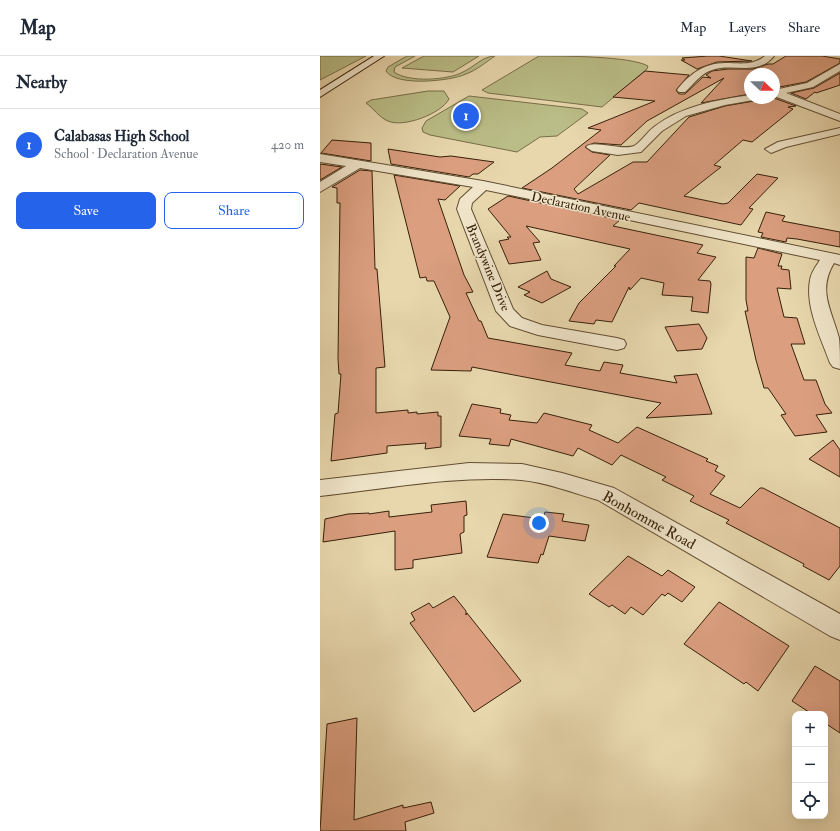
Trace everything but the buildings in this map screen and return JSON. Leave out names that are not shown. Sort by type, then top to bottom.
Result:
[{"type":"street","points":[[320,87],[372,56]]},
{"type":"street","points":[[320,94],[351,72],[380,56]]},
{"type":"street","points":[[682,90],[708,68],[719,66],[752,66],[764,62],[770,56]]},
{"type":"street","points":[[780,92],[810,85],[840,67]]},
{"type":"street","points":[[780,95],[840,118]]},
{"type":"street","points":[[592,147],[618,151],[637,149],[658,129],[682,114],[724,102],[744,99]]},
{"type":"street","points":[[771,149],[782,144],[840,131]]},
{"type":"street","name":"Declaration Avenue","points":[[320,158],[483,185],[834,259]]},
{"type":"street","points":[[320,188],[358,164]]},
{"type":"street","name":"Brandywine Drive","points":[[483,185],[465,202],[464,209],[505,311],[516,322],[538,330],[618,344]]},
{"type":"street","points":[[834,259],[818,278],[817,289],[820,304],[840,363]]},
{"type":"street","name":"Bonhomme Road","points":[[320,488],[469,471],[522,472],[562,481],[606,494],[840,628]]},
{"type":"green space","points":[[320,56],[366,56],[320,80]]},
{"type":"green space","points":[[407,56],[415,56],[395,67],[394,72],[409,78],[428,79],[456,75],[486,58],[495,56],[470,72],[459,77],[449,79],[412,81],[392,76],[386,71],[388,67]]},
{"type":"green space","points":[[424,56],[479,56],[453,72],[402,68]]},
{"type":"green space","points":[[539,56],[612,58],[627,60],[648,66],[647,69],[602,107],[488,93],[482,90]]},
{"type":"green space","points":[[428,91],[444,91],[449,99],[445,105],[438,110],[421,118],[403,123],[395,123],[382,118],[366,103],[371,100]]},
{"type":"green space","points":[[469,96],[582,109],[588,113],[557,136],[540,137],[517,152],[430,135],[423,132],[422,128],[426,121]]},
{"type":"place","name":"Calabasas High School","points":[[466,116]]}]
